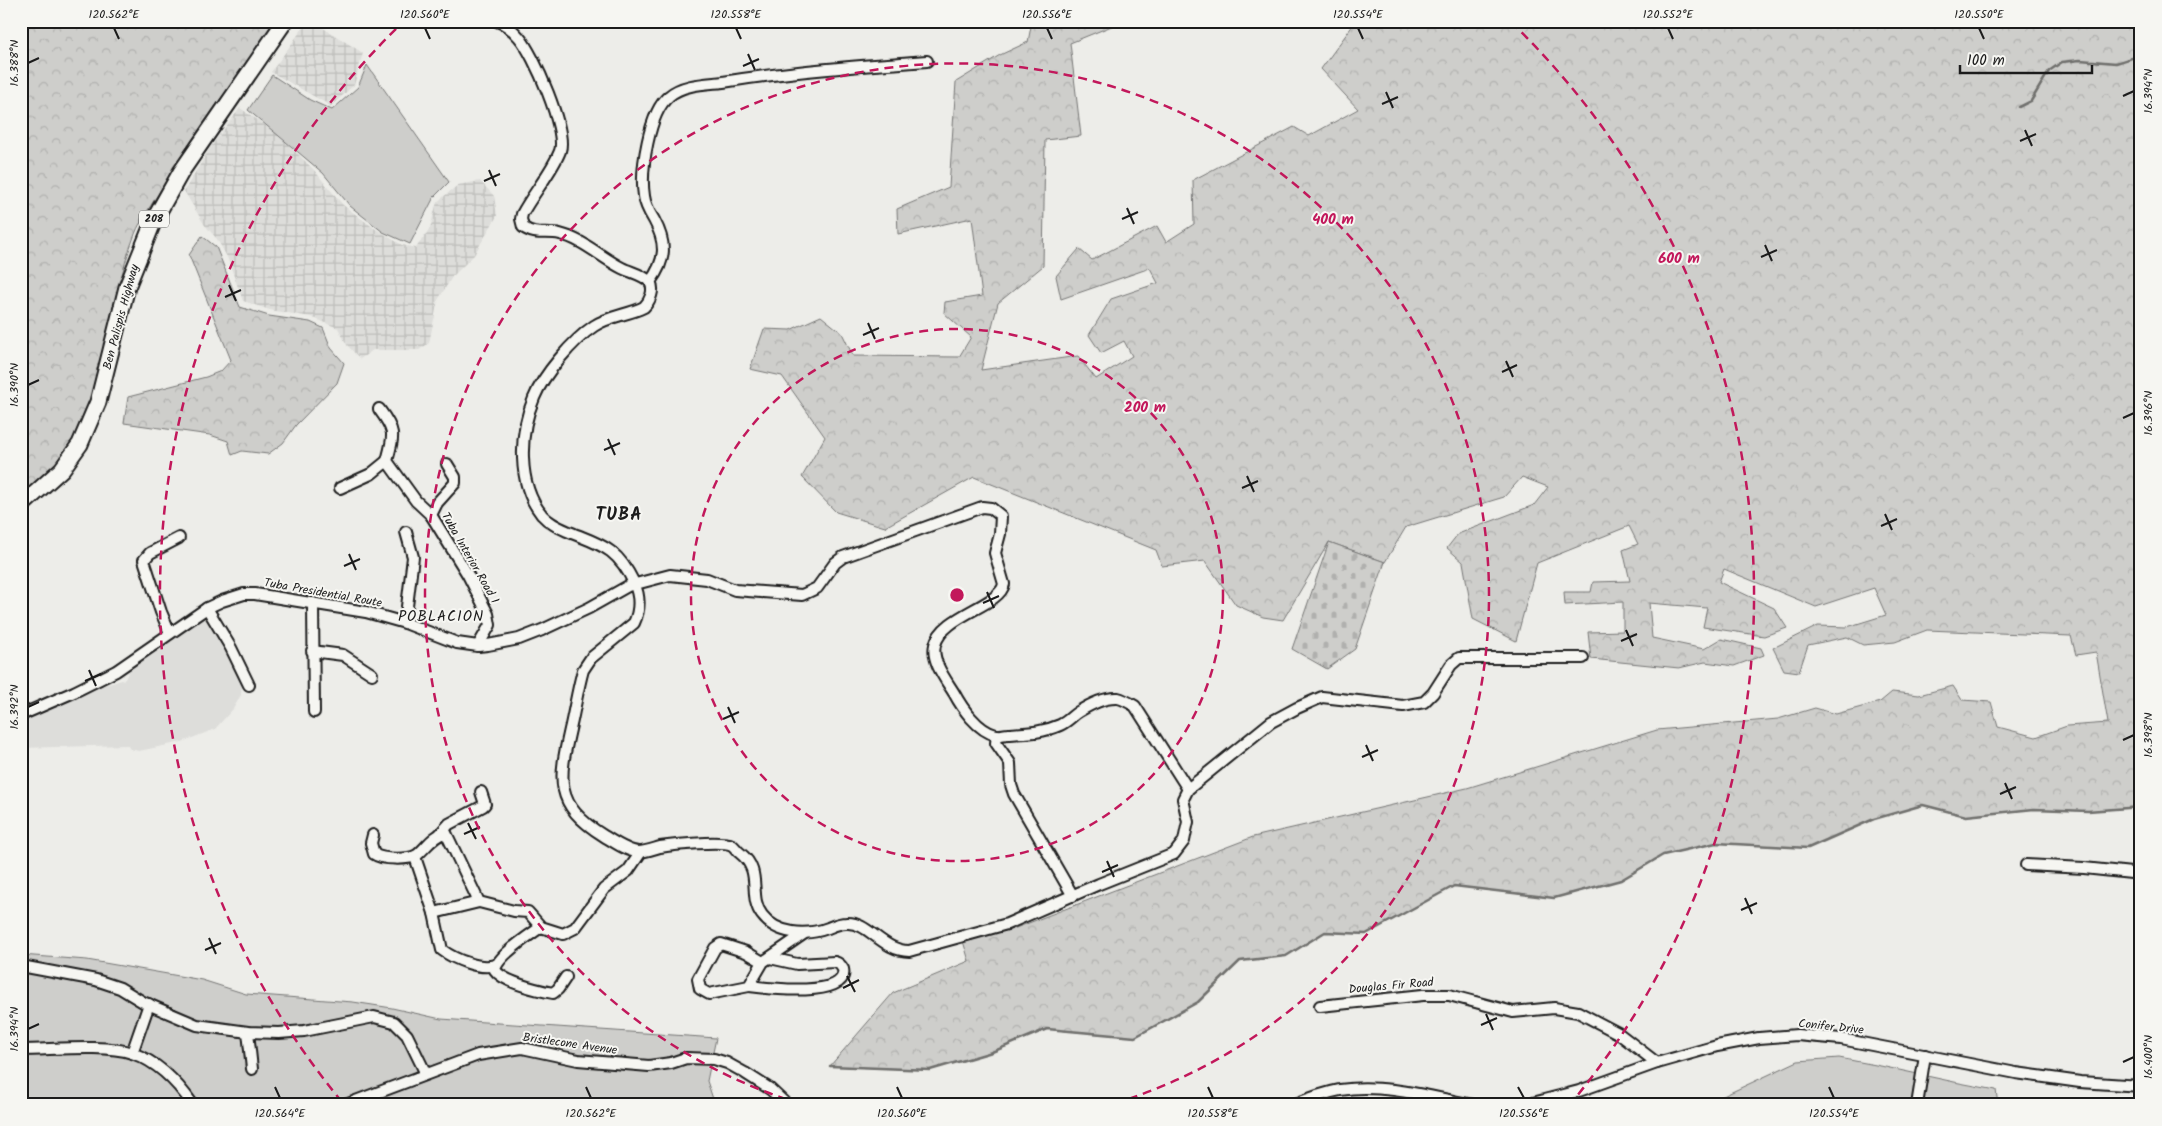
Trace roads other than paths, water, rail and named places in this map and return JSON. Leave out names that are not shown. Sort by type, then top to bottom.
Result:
[{"type":"main road","name":"Ben Palispis Highway","points":[[21,506],[62,469],[80,444],[98,402],[127,287],[154,220],[181,172],[285,21]]},
{"type":"street","points":[[497,21],[508,26],[529,51],[555,114],[562,139],[561,150],[556,160],[522,214],[520,219],[523,227],[532,232],[553,232],[568,236],[650,282]]},
{"type":"street","points":[[927,61],[815,70],[684,88],[669,95],[662,102],[651,123],[644,198],[660,231],[664,245],[660,266],[650,282],[651,297],[644,307],[603,321],[590,329],[571,346],[543,382],[534,397],[526,419],[524,436],[526,481],[542,514],[558,527],[608,548],[623,562],[634,584],[638,606],[634,623],[591,658],[584,670],[562,772],[565,795],[576,815],[614,842],[630,850],[641,852],[661,847],[697,844],[731,845],[745,857],[752,868],[756,905],[768,922],[780,929],[793,933],[806,932],[846,922],[858,925],[888,946],[902,951],[909,951],[1007,924],[1174,854],[1184,841],[1188,822],[1183,798],[1188,789],[1271,722],[1322,697],[1403,706],[1416,705],[1428,699],[1451,665],[1459,658],[1583,658]]},
{"type":"street","points":[[340,488],[371,474],[387,461],[393,433],[391,425],[379,409]]},
{"type":"street","name":"Tuba Interior Road 1","points":[[387,461],[416,501],[431,515],[468,575],[488,614],[490,625],[478,646]]},
{"type":"street","points":[[431,515],[438,503],[455,483],[455,477],[447,464]]},
{"type":"street","name":"Tuba Presidential Route","points":[[21,715],[116,671],[207,608],[244,594],[255,594],[366,612],[405,623],[437,637],[478,646],[500,644],[519,639],[589,608],[634,584],[678,575],[706,579],[736,590],[783,595],[802,594],[817,588],[835,562],[843,557],[982,507],[991,508],[1001,516],[1000,534],[995,553],[1003,588],[993,599],[970,610],[942,631],[936,641],[934,653],[940,669],[963,709],[973,721],[997,735]]},
{"type":"street","points":[[405,623],[413,558],[406,532]]},
{"type":"street","points":[[170,633],[160,612],[144,560],[150,552],[179,538]]},
{"type":"street","points":[[313,604],[314,712]]},
{"type":"street","points":[[207,608],[231,648],[248,685]]},
{"type":"street","points":[[312,651],[343,655],[372,674]]},
{"type":"street","points":[[1072,896],[1014,794],[1011,785],[1010,763],[996,743],[997,735],[1036,733],[1047,730],[1068,721],[1088,705],[1117,698],[1135,706],[1188,789]]},
{"type":"street","points":[[373,835],[372,849],[378,857],[391,859],[415,857],[449,824],[483,806],[485,804],[481,792]]},
{"type":"street","points":[[440,834],[448,834],[479,902]]},
{"type":"street","points":[[434,914],[479,902],[514,911],[528,912],[541,927],[563,934],[571,931],[604,889],[628,871],[641,852]]},
{"type":"street","points":[[415,857],[434,914],[439,942],[444,952],[484,967],[496,965],[511,950],[541,927]]},
{"type":"street","points":[[2026,865],[2084,868],[2141,874]]},
{"type":"street","points":[[749,986],[767,960],[806,932]]},
{"type":"street","points":[[721,944],[767,960],[797,964],[835,962],[842,968],[843,976],[840,982],[829,988],[788,990],[749,986],[709,994],[700,989],[698,979],[715,948],[721,944]]},
{"type":"street","points":[[496,965],[495,970],[498,974],[510,980],[553,993],[566,977]]},
{"type":"street","points":[[21,966],[96,980],[120,988],[149,1004],[198,1026],[248,1032],[304,1031],[374,1017],[394,1022],[407,1035],[426,1074]]},
{"type":"street","name":"Douglas Fir Road","points":[[1320,1006],[1423,994],[1449,995],[1513,1012],[1554,1008],[1578,1012],[1618,1033],[1657,1063]]},
{"type":"street","points":[[132,1053],[149,1004]]},
{"type":"street","points":[[248,1032],[252,1069]]},
{"type":"street","name":"Conifer Drive","points":[[1525,1105],[1579,1090],[1657,1063],[1717,1046],[1759,1038],[1797,1035],[1841,1039],[2016,1073],[2080,1082],[2141,1086]]},
{"type":"street","name":"Bristlecone Avenue","points":[[345,1105],[478,1055],[516,1048],[578,1060],[642,1065],[671,1063],[686,1058],[714,1060],[727,1063],[745,1073],[770,1090],[787,1105]]},
{"type":"street","points":[[21,1050],[107,1049],[132,1053],[167,1074],[181,1088],[193,1105]]},
{"type":"street","points":[[1917,1105],[1925,1055]]},
{"type":"street","points":[[1293,1105],[1341,1090],[1364,1089],[1386,1090],[1473,1105]]},
{"type":"waterway","points":[[2019,107],[2031,101],[2049,71],[2062,62],[2080,60],[2116,63],[2141,55]]},
{"type":"waterway","points":[[830,1066],[930,1070],[992,1052],[1047,1029],[1135,1037],[1198,1002],[1240,961],[1286,956],[1325,932],[1366,934],[1454,886],[1554,898],[1621,880],[1663,855],[1716,843],[1808,848],[1874,819],[1923,805],[1966,816],[2034,809],[2088,811],[2141,807]]},
{"type":"district","name":"TUBA","points":[[619,515]]},
{"type":"district","name":"POBLACION","points":[[441,617]]}]
